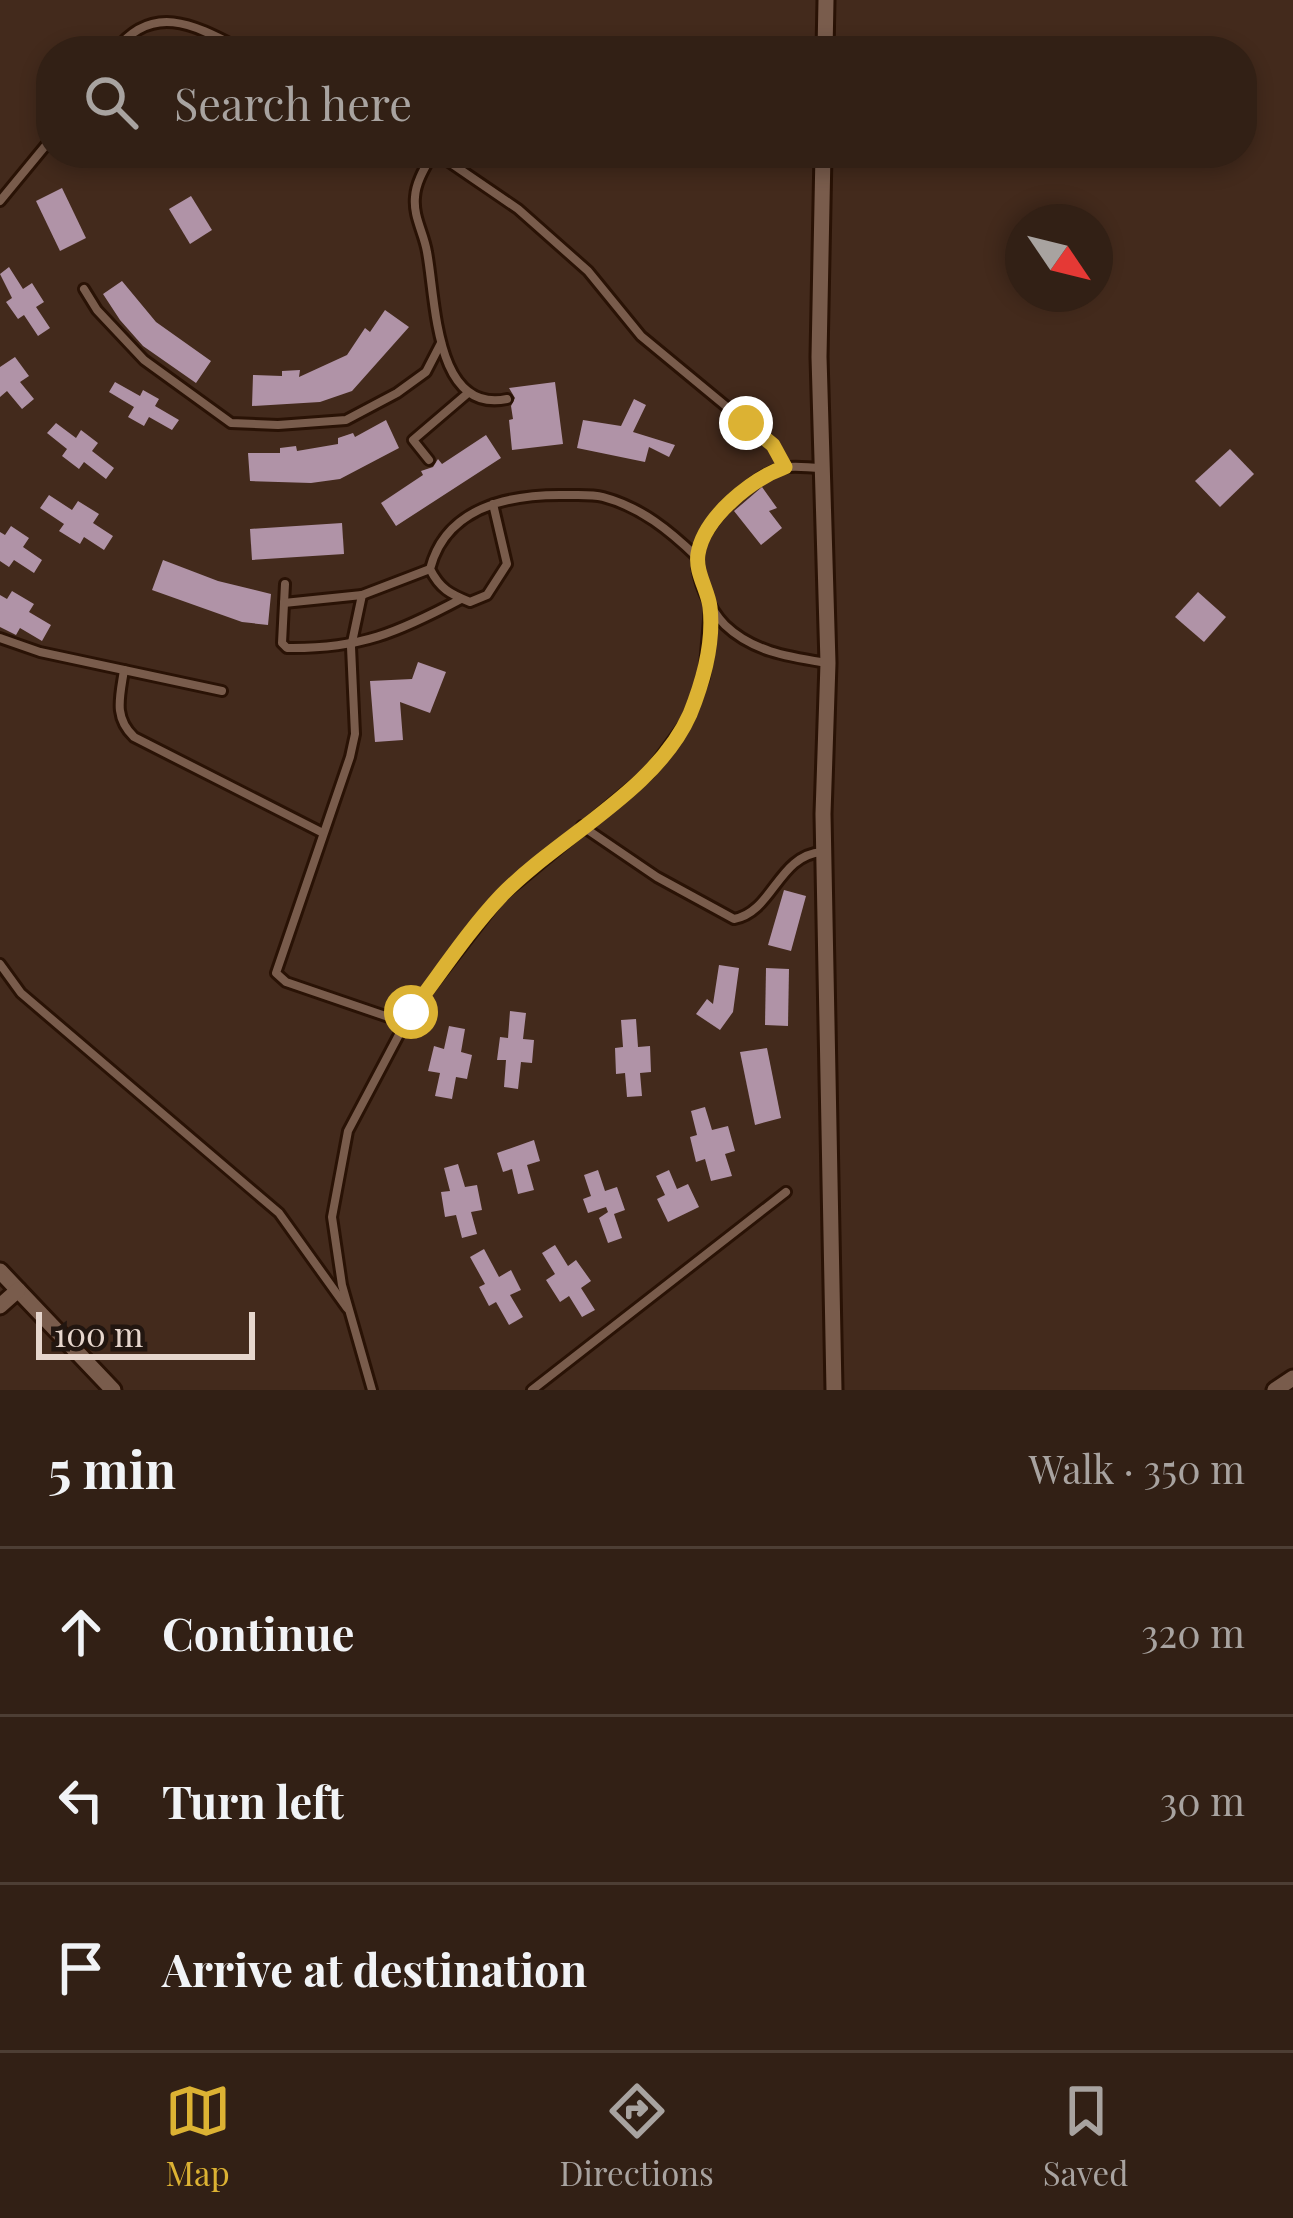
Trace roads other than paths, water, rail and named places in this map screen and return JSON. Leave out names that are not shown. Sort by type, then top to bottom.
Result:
[{"type":"street","points":[[825,36],[826,0]]},
{"type":"street","points":[[823,168],[821,468],[828,663],[824,852],[834,1390]]},
{"type":"street","points":[[0,1270],[113,1390]]},
{"type":"street","points":[[0,1306],[18,1290]]},
{"type":"street","points":[[1275,1390],[1293,1378]]},
{"type":"lane","points":[[128,36],[155,20],[181,20],[214,36]]},
{"type":"lane","points":[[0,201],[36,157]]},
{"type":"lane","points":[[428,168],[415,193],[415,215],[427,249],[441,343],[451,369],[468,392],[488,403],[507,399]]},
{"type":"lane","points":[[457,168],[518,209],[588,271],[641,336],[773,445],[785,467]]},
{"type":"lane","points":[[84,289],[97,310],[144,360],[231,423],[346,420],[426,372],[441,343]]},
{"type":"lane","points":[[429,460],[412,440],[468,392]]},
{"type":"lane","points":[[697,557],[704,540],[740,493],[762,476],[785,467],[821,468]]},
{"type":"lane","points":[[372,1390],[342,1285],[332,1217],[348,1131],[406,1023],[500,897],[649,772],[687,721],[704,677],[710,608],[697,557],[665,527],[601,496],[526,494],[493,504],[460,521],[437,545],[430,569],[437,584],[470,602],[487,595],[499,582],[506,564],[493,504]]},
{"type":"lane","points":[[284,603],[362,595],[430,569]]},
{"type":"lane","points":[[285,584],[284,646],[351,646],[420,621],[462,598]]},
{"type":"lane","points":[[362,595],[351,646],[355,734],[277,974],[286,982],[406,1023]]},
{"type":"lane","points":[[710,608],[726,626],[774,654],[828,663]]},
{"type":"lane","points":[[0,638],[40,652],[222,691]]},
{"type":"lane","points":[[124,670],[118,712],[122,725],[134,737],[321,832]]},
{"type":"lane","points":[[582,826],[657,877],[734,919],[752,912],[799,857],[824,852]]},
{"type":"lane","points":[[0,964],[36,1006],[278,1213],[351,1315]]},
{"type":"lane","points":[[532,1390],[786,1192]]}]
